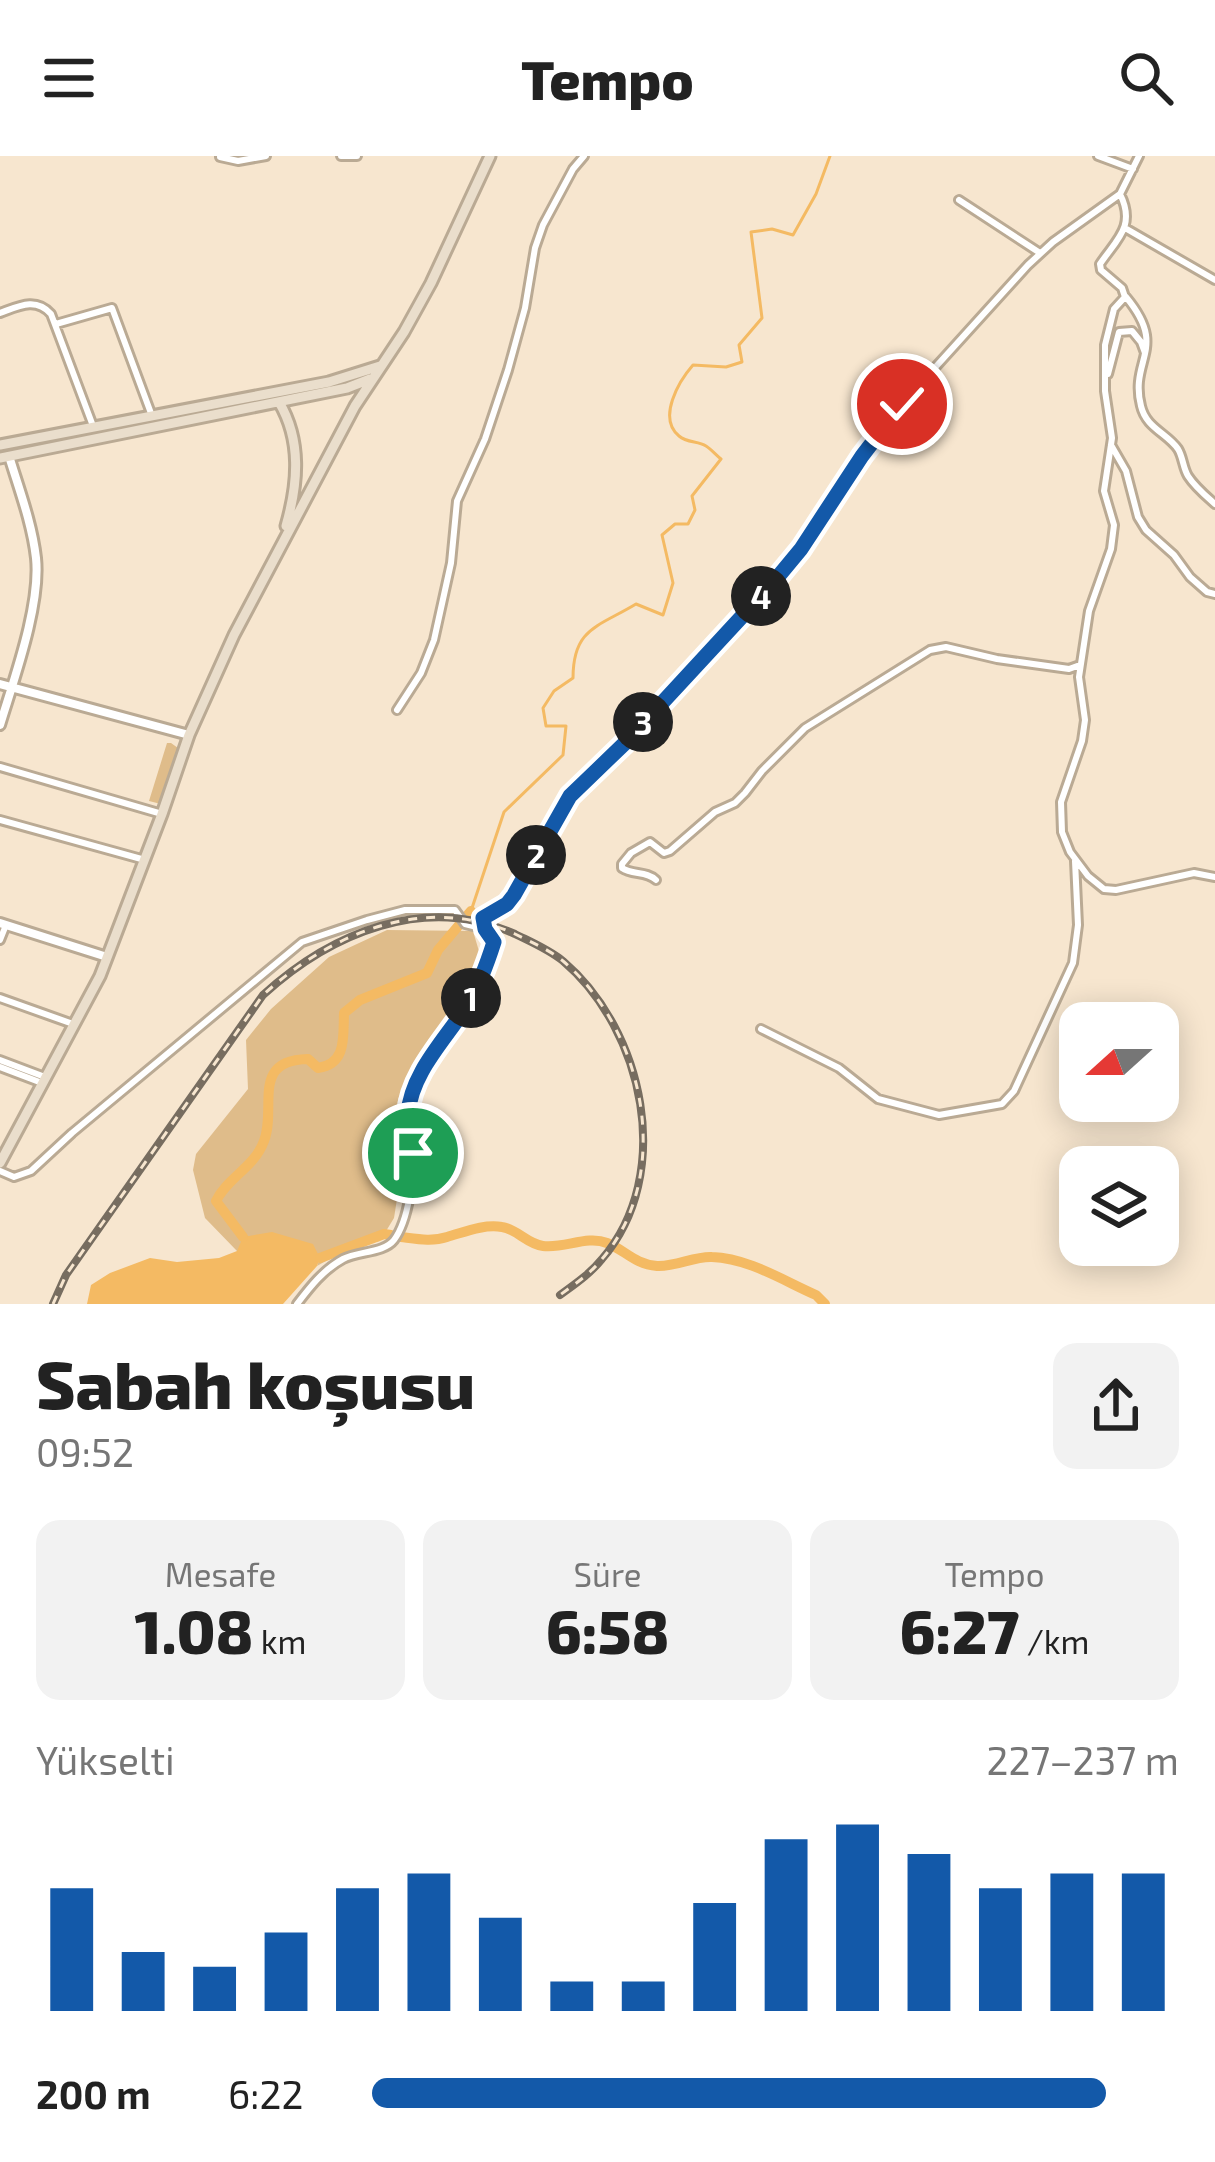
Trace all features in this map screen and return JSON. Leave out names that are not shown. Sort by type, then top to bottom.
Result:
[{"type":"main road","points":[[0,1167],[107,957],[189,735],[234,635],[372,379],[431,283],[490,156]]},
{"type":"main road","points":[[0,445],[329,382],[380,366]]},
{"type":"main road","points":[[4,457],[347,388],[372,379]]},
{"type":"main road","points":[[279,402],[296,459],[296,487],[281,543]]},
{"type":"street","points":[[220,157],[238,161],[266,156]]},
{"type":"street","points":[[341,156],[358,156]]},
{"type":"street","points":[[397,710],[421,673],[434,640],[451,563],[457,501],[508,370],[535,248],[543,225],[584,156]]},
{"type":"street","points":[[1098,156],[1133,169]]},
{"type":"street","points":[[297,1304],[327,1270],[344,1258],[388,1246],[398,1232],[410,1197],[413,1153],[408,1121],[415,1088],[486,969],[494,942],[483,918],[514,895],[570,796],[772,584],[902,404],[1040,254],[1120,194],[1139,156]]},
{"type":"street","points":[[1120,194],[1125,203],[1124,227],[1120,241],[1100,264],[1147,331],[1139,399],[1143,413],[1179,450],[1190,479],[1215,504]]},
{"type":"street","points":[[958,200],[1040,254]]},
{"type":"street","points":[[1124,227],[1215,280]]},
{"type":"street","points":[[1125,297],[1114,309],[1105,345],[1111,446],[1104,491],[1114,525],[1111,549],[1089,611],[1080,665],[1082,741],[1061,802],[1062,832],[1088,876],[1104,889],[1193,873],[1215,877]]},
{"type":"street","points":[[0,313],[35,303],[46,308],[93,428]]},
{"type":"street","points":[[56,324],[114,310],[152,416]]},
{"type":"street","points":[[1106,383],[1119,332],[1132,331],[1146,356]]},
{"type":"street","points":[[1111,446],[1126,471],[1146,530],[1190,577],[1215,594]]},
{"type":"street","points":[[0,725],[35,594],[37,561],[28,519],[4,457]]},
{"type":"street","points":[[656,880],[652,875],[626,871],[622,864],[645,843],[664,853],[670,851],[716,812],[735,803],[805,728],[929,650],[946,647],[1069,669],[1080,665]]},
{"type":"street","points":[[0,684],[189,735]]},
{"type":"street","points":[[0,767],[162,814]]},
{"type":"street","points":[[0,820],[145,860]]},
{"type":"street","points":[[761,1029],[838,1068],[878,1099],[944,1115],[1002,1104],[1014,1091],[1072,963],[1078,925],[1075,858]]},
{"type":"street","points":[[0,1167],[14,1177],[32,1171],[302,942],[405,910],[455,910],[465,924],[485,929]]},
{"type":"street","points":[[0,940],[3,924],[107,957]]},
{"type":"street","points":[[0,998],[73,1024]]},
{"type":"street","points":[[0,1064],[44,1080]]},
{"type":"shaded area","points":[[167,743],[178,748],[161,804],[149,801]]},
{"type":"shaded area","points":[[387,930],[473,931],[481,958],[467,991],[429,1039],[398,1099],[394,1218],[380,1241],[347,1249],[317,1266],[320,1258],[237,1251],[205,1218],[193,1170],[196,1154],[248,1089],[246,1040],[271,1009],[329,957]]},
{"type":"shaded area","points":[[272,1232],[313,1244],[320,1258],[283,1304],[87,1304],[91,1285],[110,1273],[150,1258],[177,1262],[219,1258],[237,1251],[243,1237]]},
{"type":"waterway","points":[[471,911],[504,812],[563,755],[566,726],[546,726],[543,708],[554,691],[573,678],[583,639],[599,624],[636,604],[663,615],[673,583],[662,535],[675,524],[688,524],[695,510],[692,496],[721,459],[673,428],[672,400],[693,365],[726,367],[742,362],[739,345],[762,318],[751,232],[772,229],[793,235],[830,156]]},
{"type":"waterway","points":[[243,1237],[216,1201],[264,1141],[269,1088],[278,1068],[290,1061],[308,1059],[318,1068],[334,1061],[342,1048],[344,1013],[360,1000],[427,973],[438,950],[471,911]]},
{"type":"waterway","points":[[401,1237],[436,1239],[495,1226],[543,1246],[599,1241],[657,1266],[725,1258],[779,1277],[825,1304]]},
{"type":"waterway","points":[[320,1258],[391,1235]]},
{"type":"railway","points":[[53,1304],[66,1275],[263,995],[318,954],[349,938],[414,919],[447,918],[481,922],[515,934],[563,961],[591,990],[614,1025],[630,1063],[643,1146],[638,1186],[625,1225],[602,1259],[560,1295]]},
{"type":"route","points":[[413,1153],[408,1121],[415,1088],[486,969],[494,942],[483,918],[514,895],[570,796],[706,657],[801,549],[902,404]]}]
